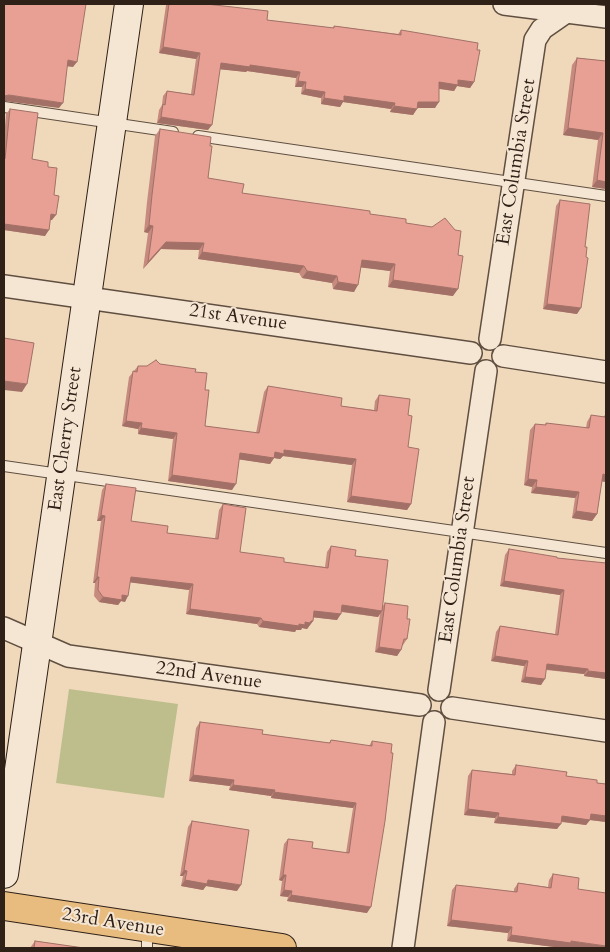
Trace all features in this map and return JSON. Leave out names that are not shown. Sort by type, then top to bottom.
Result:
[{"type":"main road","name":"East Cherry Street","points":[[4,874],[7,833],[62,474],[130,4]]},
{"type":"main road","name":"23rd Avenue","points":[[4,906],[147,938],[282,948]]},
{"type":"street","points":[[504,4],[571,8],[606,17]]},
{"type":"street","name":"East Columbia Street","points":[[490,339],[535,40],[542,29],[571,8]]},
{"type":"street","name":"21st Avenue","points":[[4,286],[471,352]]},
{"type":"street","points":[[490,339],[501,346],[503,356],[498,366],[486,371],[475,366],[472,361],[471,352],[477,342],[490,339]]},
{"type":"street","points":[[503,356],[606,372]]},
{"type":"street","name":"East Columbia Street","points":[[439,690],[486,371]]},
{"type":"street","name":"22nd Avenue","points":[[4,628],[73,657],[420,705]]},
{"type":"street","points":[[434,690],[439,690],[451,700],[452,708],[449,716],[445,719],[430,722],[422,715],[420,705],[424,695],[434,690]]},
{"type":"street","points":[[452,708],[606,731]]},
{"type":"street","points":[[403,948],[434,722]]},
{"type":"lane","points":[[4,107],[606,196]]},
{"type":"lane","points":[[4,466],[606,553]]},
{"type":"green space","points":[[69,689],[178,704],[164,798],[56,783]]},
{"type":"building","points":[[4,4],[86,4],[77,62],[68,60],[63,103],[9,95],[4,96]]},
{"type":"building","points":[[169,4],[206,4],[268,11],[267,20],[401,35],[401,30],[478,43],[477,50],[480,50],[474,82],[458,80],[458,85],[439,82],[439,102],[418,102],[417,109],[394,106],[395,103],[344,96],[344,101],[324,98],[325,92],[305,89],[306,82],[298,81],[300,72],[221,63],[212,125],[161,117],[167,91],[194,95],[200,53],[163,47]]},
{"type":"building","points":[[577,58],[606,61],[606,182],[597,180],[603,133],[568,128]]},
{"type":"building","points":[[10,109],[38,113],[32,159],[48,162],[48,167],[57,168],[54,195],[59,196],[56,215],[51,214],[49,230],[4,224],[4,159]]},
{"type":"building","points":[[160,129],[211,137],[210,146],[212,146],[208,178],[244,184],[242,193],[370,211],[370,214],[406,219],[406,223],[432,227],[445,218],[455,230],[461,231],[458,255],[463,256],[458,289],[393,280],[395,264],[362,260],[358,285],[338,282],[337,276],[307,271],[304,266],[202,252],[204,243],[166,242],[148,262],[153,226],[149,225]]},
{"type":"building","points":[[560,200],[590,204],[585,247],[587,247],[586,257],[588,258],[581,308],[547,304]]},
{"type":"building","points":[[4,338],[34,343],[27,384],[4,381]]},
{"type":"building","points":[[156,360],[160,364],[196,369],[195,372],[207,373],[205,390],[209,390],[205,426],[259,433],[268,386],[342,398],[341,406],[377,411],[379,395],[410,399],[408,415],[412,416],[408,447],[419,449],[411,504],[351,496],[356,459],[284,450],[284,454],[275,452],[274,458],[240,453],[236,484],[172,475],[177,433],[141,428],[142,423],[126,421],[133,371],[137,372],[138,366],[147,366]]},
{"type":"building","points":[[606,414],[606,475],[603,474],[597,514],[576,511],[579,492],[536,487],[537,480],[528,479],[535,424],[546,425],[546,423],[589,428],[591,415],[605,417]]},
{"type":"building","points":[[106,484],[136,488],[131,521],[168,526],[167,533],[218,539],[223,504],[246,508],[240,552],[284,558],[284,562],[328,568],[331,546],[356,550],[355,556],[388,560],[382,611],[342,605],[341,614],[314,611],[313,621],[310,623],[305,622],[305,625],[299,624],[299,626],[263,621],[261,618],[190,609],[193,584],[131,577],[128,596],[122,595],[122,600],[103,597],[98,590],[99,577],[97,577],[105,516],[101,515]]},
{"type":"building","points":[[509,549],[557,558],[606,563],[606,673],[547,664],[545,679],[525,677],[528,661],[495,656],[500,626],[558,635],[564,590],[504,581]]},
{"type":"building","points":[[385,603],[408,606],[407,619],[410,619],[407,639],[404,639],[401,650],[379,647]]},
{"type":"building","points":[[200,722],[263,730],[262,734],[330,743],[331,740],[372,746],[372,741],[392,744],[391,753],[393,753],[385,821],[371,907],[291,895],[292,891],[284,890],[286,875],[283,875],[288,839],[313,842],[312,848],[349,853],[356,803],[233,785],[234,780],[193,775]]},
{"type":"building","points":[[516,765],[567,772],[566,776],[597,780],[597,783],[606,784],[606,816],[591,814],[590,820],[562,816],[561,824],[498,817],[499,813],[468,809],[472,770],[515,775]]},
{"type":"building","points":[[192,821],[249,830],[241,885],[208,880],[207,884],[185,880],[187,871],[184,870]]},
{"type":"building","points":[[553,874],[579,878],[578,889],[606,893],[606,946],[511,935],[512,927],[451,920],[456,885],[517,892],[518,883],[551,888]]},
{"type":"building","points":[[35,941],[84,948],[34,948]]}]
